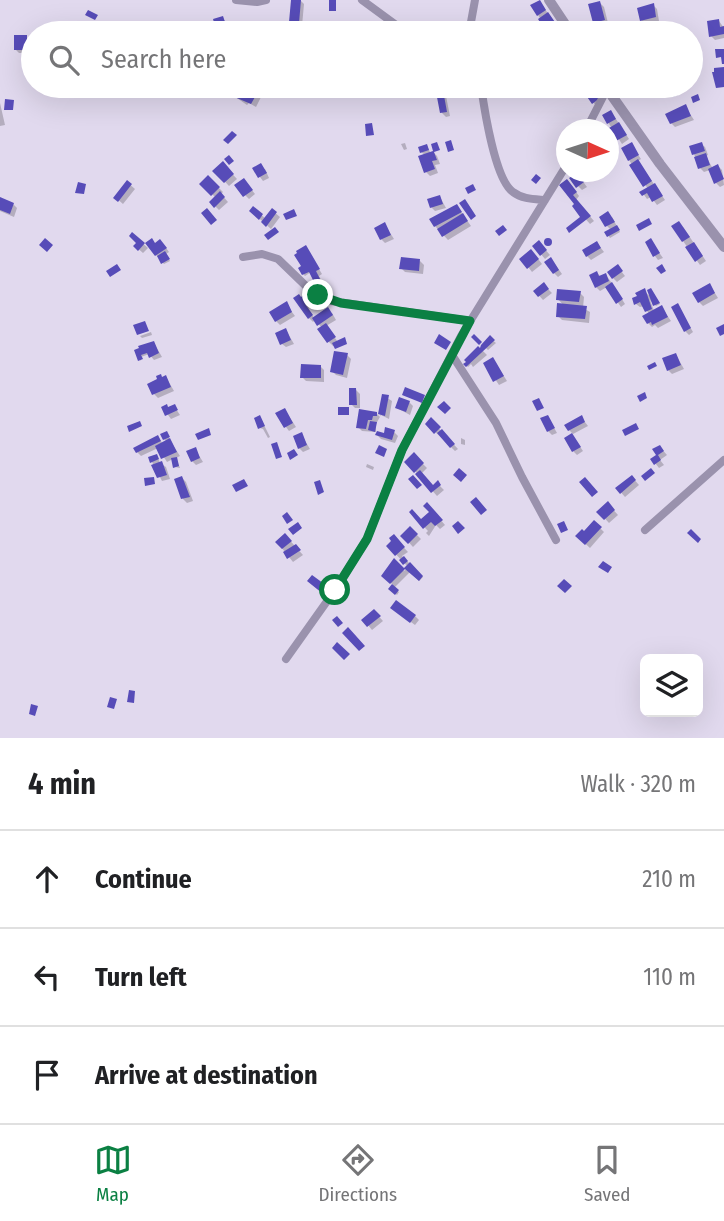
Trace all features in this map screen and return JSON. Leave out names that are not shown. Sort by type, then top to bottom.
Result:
[{"type":"street","points":[[236,0],[266,0]]},
{"type":"street","points":[[362,0],[391,21]]},
{"type":"street","points":[[471,21],[475,0]]},
{"type":"street","points":[[549,0],[563,21]]},
{"type":"street","points":[[483,98],[500,174],[506,186],[512,192],[529,199],[545,200]]},
{"type":"street","points":[[591,119],[601,98]]},
{"type":"street","points":[[614,98],[724,247]]},
{"type":"street","points":[[286,659],[367,539],[402,450],[470,321],[556,182]]},
{"type":"street","points":[[243,257],[262,254],[278,259],[307,287],[331,300],[470,321]]},
{"type":"street","points":[[452,355],[496,423],[556,540]]},
{"type":"street","points":[[645,530],[724,460]]},
{"type":"building","points":[[291,0],[301,0],[299,21],[289,21]]},
{"type":"building","points":[[329,0],[336,0],[336,11],[329,11]]},
{"type":"building","points":[[540,0],[546,10],[537,16],[530,5]]},
{"type":"building","points":[[600,1],[605,20],[592,21],[588,4]]},
{"type":"building","points":[[654,3],[656,17],[640,21],[637,8]]},
{"type":"building","points":[[88,10],[98,15],[95,20],[85,15]]},
{"type":"building","points":[[548,12],[554,21],[539,21],[538,19]]},
{"type":"building","points":[[223,16],[225,21],[214,21]]},
{"type":"building","points":[[719,19],[720,27],[724,26],[724,34],[709,37],[707,21]]},
{"type":"building","points":[[14,35],[21,35],[21,50],[14,50]]},
{"type":"building","points":[[715,49],[724,49],[724,64],[721,57],[716,58]]},
{"type":"building","points":[[724,67],[724,87],[716,88],[712,72],[714,68]]},
{"type":"building","points":[[237,98],[254,98],[251,104]]},
{"type":"building","points":[[437,98],[444,98],[447,112],[440,113]]},
{"type":"building","points":[[588,98],[600,98],[592,104]]},
{"type":"building","points":[[5,99],[14,100],[13,110],[4,110]]},
{"type":"building","points":[[686,104],[691,116],[670,124],[665,114]]},
{"type":"building","points":[[611,110],[616,119],[604,119],[602,115]]},
{"type":"building","points":[[619,122],[627,135],[619,139]]},
{"type":"building","points":[[372,123],[374,135],[366,136],[365,124]]},
{"type":"building","points":[[232,131],[237,135],[228,144],[223,140]]},
{"type":"building","points":[[451,140],[454,150],[448,152],[445,142]]},
{"type":"building","points":[[437,142],[440,150],[434,152],[437,160],[432,161],[435,169],[424,173],[418,156],[433,151],[431,144]]},
{"type":"building","points":[[632,142],[639,155],[628,161],[621,148]]},
{"type":"building","points":[[702,142],[705,151],[692,155],[689,146]]},
{"type":"building","points":[[427,144],[429,150],[420,153],[418,147]]},
{"type":"building","points":[[706,153],[710,165],[698,169],[694,157]]},
{"type":"building","points":[[229,155],[234,161],[229,165],[224,159]]},
{"type":"building","points":[[638,159],[652,181],[643,187],[629,165]]},
{"type":"building","points":[[223,161],[234,174],[224,183],[212,171]]},
{"type":"building","points":[[261,163],[267,173],[258,178],[252,168]]},
{"type":"building","points":[[718,164],[724,179],[714,184],[708,169]]},
{"type":"building","points":[[536,174],[541,178],[536,184],[531,180]]},
{"type":"building","points":[[208,175],[220,187],[211,196],[199,184]]},
{"type":"building","points":[[244,178],[253,190],[243,197],[234,185]]},
{"type":"building","points":[[127,180],[132,184],[118,202],[113,198]]},
{"type":"building","points":[[78,182],[86,184],[84,194],[75,193]]},
{"type":"building","points":[[569,182],[577,192],[573,195],[591,216],[569,233],[566,228],[580,217],[572,206],[574,204],[559,185]]},
{"type":"building","points":[[572,182],[584,182],[576,188]]},
{"type":"building","points":[[655,183],[663,196],[652,202],[647,193],[642,196],[639,192]]},
{"type":"building","points":[[473,184],[476,190],[468,194],[465,188]]},
{"type":"building","points":[[220,191],[225,197],[214,208],[209,202]]},
{"type":"building","points":[[440,195],[443,204],[430,208],[427,199]]},
{"type":"building","points":[[0,197],[14,203],[10,214],[0,210]]},
{"type":"building","points":[[465,199],[476,216],[471,220],[459,203]]},
{"type":"building","points":[[457,204],[462,212],[434,227],[429,219]]},
{"type":"building","points":[[253,206],[263,214],[259,220],[249,211]]},
{"type":"building","points":[[207,208],[217,220],[211,225],[201,213]]},
{"type":"building","points":[[272,208],[277,212],[266,227],[261,222]]},
{"type":"building","points":[[294,209],[297,216],[286,220],[283,214]]},
{"type":"building","points":[[608,211],[615,222],[605,227],[599,217]]},
{"type":"building","points":[[463,213],[468,221],[442,237],[437,229]]},
{"type":"building","points":[[649,218],[652,224],[639,231],[636,225]]},
{"type":"building","points":[[679,221],[690,237],[682,242],[671,226]]},
{"type":"building","points":[[385,222],[391,235],[380,240],[374,228]]},
{"type":"building","points":[[503,225],[507,230],[499,236],[495,231]]},
{"type":"building","points":[[617,225],[620,230],[607,237],[604,232]]},
{"type":"building","points":[[275,227],[279,232],[268,240],[264,235]]},
{"type":"building","points":[[132,232],[145,243],[138,251],[133,246],[136,243],[129,236]]},
{"type":"building","points":[[45,238],[53,245],[47,252],[39,245]]},
{"type":"building","points":[[152,238],[155,243],[160,239],[167,248],[155,256],[145,243]]},
{"type":"building","points":[[548,238],[552,242],[548,246],[544,242]]},
{"type":"building","points":[[651,238],[660,253],[653,257],[645,242]]},
{"type":"building","points":[[539,240],[547,250],[540,256],[532,246]]},
{"type":"building","points":[[597,241],[601,248],[586,257],[582,250]]},
{"type":"building","points":[[694,242],[703,256],[695,262],[685,247]]},
{"type":"building","points":[[306,245],[320,269],[316,271],[320,279],[314,282],[309,272],[302,275],[298,268],[301,266],[294,255]]},
{"type":"building","points":[[531,249],[539,259],[527,269],[519,259]]},
{"type":"building","points":[[165,251],[170,259],[161,264],[157,256]]},
{"type":"building","points":[[401,257],[420,259],[419,271],[399,269]]},
{"type":"building","points":[[551,257],[559,270],[553,274],[544,262]]},
{"type":"building","points":[[117,264],[121,270],[110,277],[106,271]]},
{"type":"building","points":[[618,264],[623,271],[612,279],[607,272]]},
{"type":"building","points":[[662,264],[666,271],[661,274],[656,268]]},
{"type":"building","points":[[597,271],[599,276],[606,273],[609,281],[595,288],[589,275]]},
{"type":"building","points":[[544,282],[549,289],[538,297],[533,291]]},
{"type":"building","points":[[612,282],[623,299],[616,304],[605,287]]},
{"type":"building","points":[[710,283],[715,293],[698,303],[692,293]]},
{"type":"building","points":[[645,288],[652,309],[645,312],[640,302],[634,305],[632,298],[637,296],[635,293]]},
{"type":"building","points":[[651,288],[660,303],[653,306],[647,290]]},
{"type":"building","points":[[557,289],[581,291],[579,302],[556,300]]},
{"type":"building","points":[[307,293],[312,299],[305,304],[313,315],[308,319],[293,298]]},
{"type":"building","points":[[287,301],[292,312],[275,322],[269,312]]},
{"type":"building","points":[[557,303],[587,306],[585,319],[556,317]]},
{"type":"building","points":[[678,303],[691,328],[684,332],[671,307]]},
{"type":"building","points":[[662,305],[668,317],[652,325],[651,322],[647,324],[642,316]]},
{"type":"building","points":[[328,307],[333,315],[317,326],[312,318]]},
{"type":"building","points":[[145,321],[149,331],[137,335],[133,325]]},
{"type":"building","points":[[326,323],[336,337],[327,343],[317,329]]},
{"type":"building","points":[[724,324],[724,334],[720,336],[716,328]]},
{"type":"building","points":[[286,328],[291,340],[280,345],[275,333]]},
{"type":"building","points":[[439,334],[451,342],[446,350],[434,343]]},
{"type":"building","points":[[474,334],[482,342],[479,345],[471,337]]},
{"type":"building","points":[[490,335],[495,340],[466,367],[464,360],[478,346],[480,348]]},
{"type":"building","points":[[345,337],[347,344],[335,349],[332,343]]},
{"type":"building","points":[[154,341],[159,353],[149,358],[147,353],[141,355],[143,359],[138,361],[134,350]]},
{"type":"building","points":[[334,351],[348,353],[343,375],[330,372]]},
{"type":"building","points":[[676,353],[681,365],[667,371],[662,358]]},
{"type":"building","points":[[493,357],[504,376],[493,382],[483,363]]},
{"type":"building","points":[[655,362],[657,366],[649,370],[647,366]]},
{"type":"building","points":[[301,364],[321,365],[321,378],[300,378]]},
{"type":"building","points":[[161,374],[162,377],[166,375],[171,387],[152,395],[147,384]]},
{"type":"building","points":[[405,387],[425,395],[422,403],[402,395]]},
{"type":"building","points":[[349,388],[356,388],[357,405],[349,405]]},
{"type":"building","points":[[645,392],[647,398],[640,402],[637,396]]},
{"type":"building","points":[[382,394],[389,395],[385,416],[378,414]]},
{"type":"building","points":[[399,397],[410,401],[406,412],[395,408]]},
{"type":"building","points":[[539,398],[544,408],[537,411],[532,401]]},
{"type":"building","points":[[444,401],[451,408],[445,414],[437,407]]},
{"type":"building","points":[[167,404],[168,407],[175,404],[178,410],[165,416],[161,407]]},
{"type":"building","points":[[338,407],[349,407],[349,415],[338,415]]},
{"type":"building","points":[[285,408],[293,423],[284,428],[275,413]]},
{"type":"building","points":[[359,409],[377,412],[377,416],[368,420],[366,429],[356,428]]},
{"type":"building","points":[[260,415],[265,426],[258,429],[254,418]]},
{"type":"building","points":[[548,415],[555,428],[547,432],[540,418]]},
{"type":"building","points":[[582,415],[585,422],[568,431],[564,425]]},
{"type":"building","points":[[431,417],[441,427],[434,434],[425,424]]},
{"type":"building","points":[[140,421],[142,426],[129,432],[127,426]]},
{"type":"building","points":[[370,421],[377,422],[375,432],[368,430]]},
{"type":"building","points":[[636,423],[639,429],[625,436],[622,430]]},
{"type":"building","points":[[385,427],[395,430],[392,440],[375,435],[377,431],[384,433]]},
{"type":"building","points":[[209,428],[211,435],[198,440],[195,434]]},
{"type":"building","points":[[442,429],[455,444],[450,448],[437,433]]},
{"type":"building","points":[[167,431],[170,437],[163,440],[160,434]]},
{"type":"building","points":[[302,432],[307,445],[298,449],[293,436]]},
{"type":"building","points":[[572,433],[581,447],[572,452],[564,438]]},
{"type":"building","points":[[158,435],[161,441],[136,453],[133,448]]},
{"type":"building","points":[[170,438],[177,452],[161,459],[155,446]]},
{"type":"building","points":[[277,442],[282,457],[276,459],[271,444]]},
{"type":"building","points":[[379,445],[387,449],[384,457],[375,453]]},
{"type":"building","points":[[660,445],[664,451],[658,455],[661,460],[654,465],[650,459],[656,455],[652,449]]},
{"type":"building","points":[[196,447],[200,458],[191,462],[186,451]]},
{"type":"building","points":[[294,449],[298,455],[290,460],[287,453]]},
{"type":"building","points":[[414,452],[424,463],[414,473],[404,462]]},
{"type":"building","points":[[157,454],[159,459],[150,463],[148,457]]},
{"type":"building","points":[[177,457],[179,466],[173,468],[171,458]]},
{"type":"building","points":[[162,461],[167,475],[157,478],[151,465]]},
{"type":"building","points":[[459,468],[467,475],[461,482],[453,475]]},
{"type":"building","points":[[651,468],[655,473],[645,481],[641,476]]},
{"type":"building","points":[[420,470],[433,485],[438,480],[441,485],[431,493],[415,474]]},
{"type":"building","points":[[413,475],[422,485],[417,489],[408,479]]},
{"type":"building","points":[[632,475],[636,480],[620,494],[615,488]]},
{"type":"building","points":[[182,476],[190,497],[181,499],[174,479]]},
{"type":"building","points":[[154,477],[155,484],[145,486],[144,478]]},
{"type":"building","points":[[585,477],[598,492],[592,497],[579,482]]},
{"type":"building","points":[[244,479],[248,486],[236,492],[232,485]]},
{"type":"building","points":[[320,480],[324,492],[318,495],[314,482]]},
{"type":"building","points":[[476,497],[487,510],[481,515],[470,502]]},
{"type":"building","points":[[608,501],[615,510],[604,520],[596,512]]},
{"type":"building","points":[[427,502],[443,520],[435,526],[431,522],[423,529],[409,512],[412,509],[421,519],[429,512],[423,506]]},
{"type":"building","points":[[287,512],[293,520],[287,524],[282,516]]},
{"type":"building","points":[[594,520],[602,527],[585,545],[575,536]]},
{"type":"building","points":[[458,521],[465,528],[458,534],[452,526]]},
{"type":"building","points":[[564,521],[568,530],[561,533],[557,524]]},
{"type":"building","points":[[298,522],[302,528],[293,535],[288,529]]},
{"type":"building","points":[[410,526],[418,534],[408,544],[400,536]]},
{"type":"building","points":[[691,529],[701,539],[698,543],[687,533]]},
{"type":"building","points":[[285,533],[292,541],[282,549],[275,542]]},
{"type":"building","points":[[394,534],[405,547],[395,556],[386,546]]},
{"type":"building","points":[[296,544],[301,550],[287,559],[283,552]]},
{"type":"building","points":[[404,556],[408,561],[403,565],[399,560]]},
{"type":"building","points":[[394,558],[404,568],[410,562],[423,576],[419,581],[405,569],[390,584],[381,576]]},
{"type":"building","points":[[603,561],[612,567],[608,573],[598,567]]},
{"type":"building","points":[[312,575],[327,586],[322,593],[307,581]]},
{"type":"building","points":[[564,579],[572,586],[565,593],[557,586]]},
{"type":"building","points":[[392,584],[399,590],[395,595],[388,589]]},
{"type":"building","points":[[396,600],[416,615],[410,623],[390,608]]},
{"type":"building","points":[[374,609],[381,616],[367,627],[361,620]]},
{"type":"building","points":[[337,616],[343,623],[338,627],[332,620]]},
{"type":"building","points":[[348,627],[365,646],[359,651],[342,633]]},
{"type":"building","points":[[337,642],[350,654],[344,660],[332,648]]},
{"type":"building","points":[[129,690],[135,691],[134,703],[127,702]]},
{"type":"building","points":[[110,697],[117,699],[114,709],[107,707]]},
{"type":"building","points":[[31,704],[38,706],[35,716],[29,714]]},
{"type":"route","points":[[318,295],[341,303],[470,321],[402,450],[367,539],[335,590]]}]
